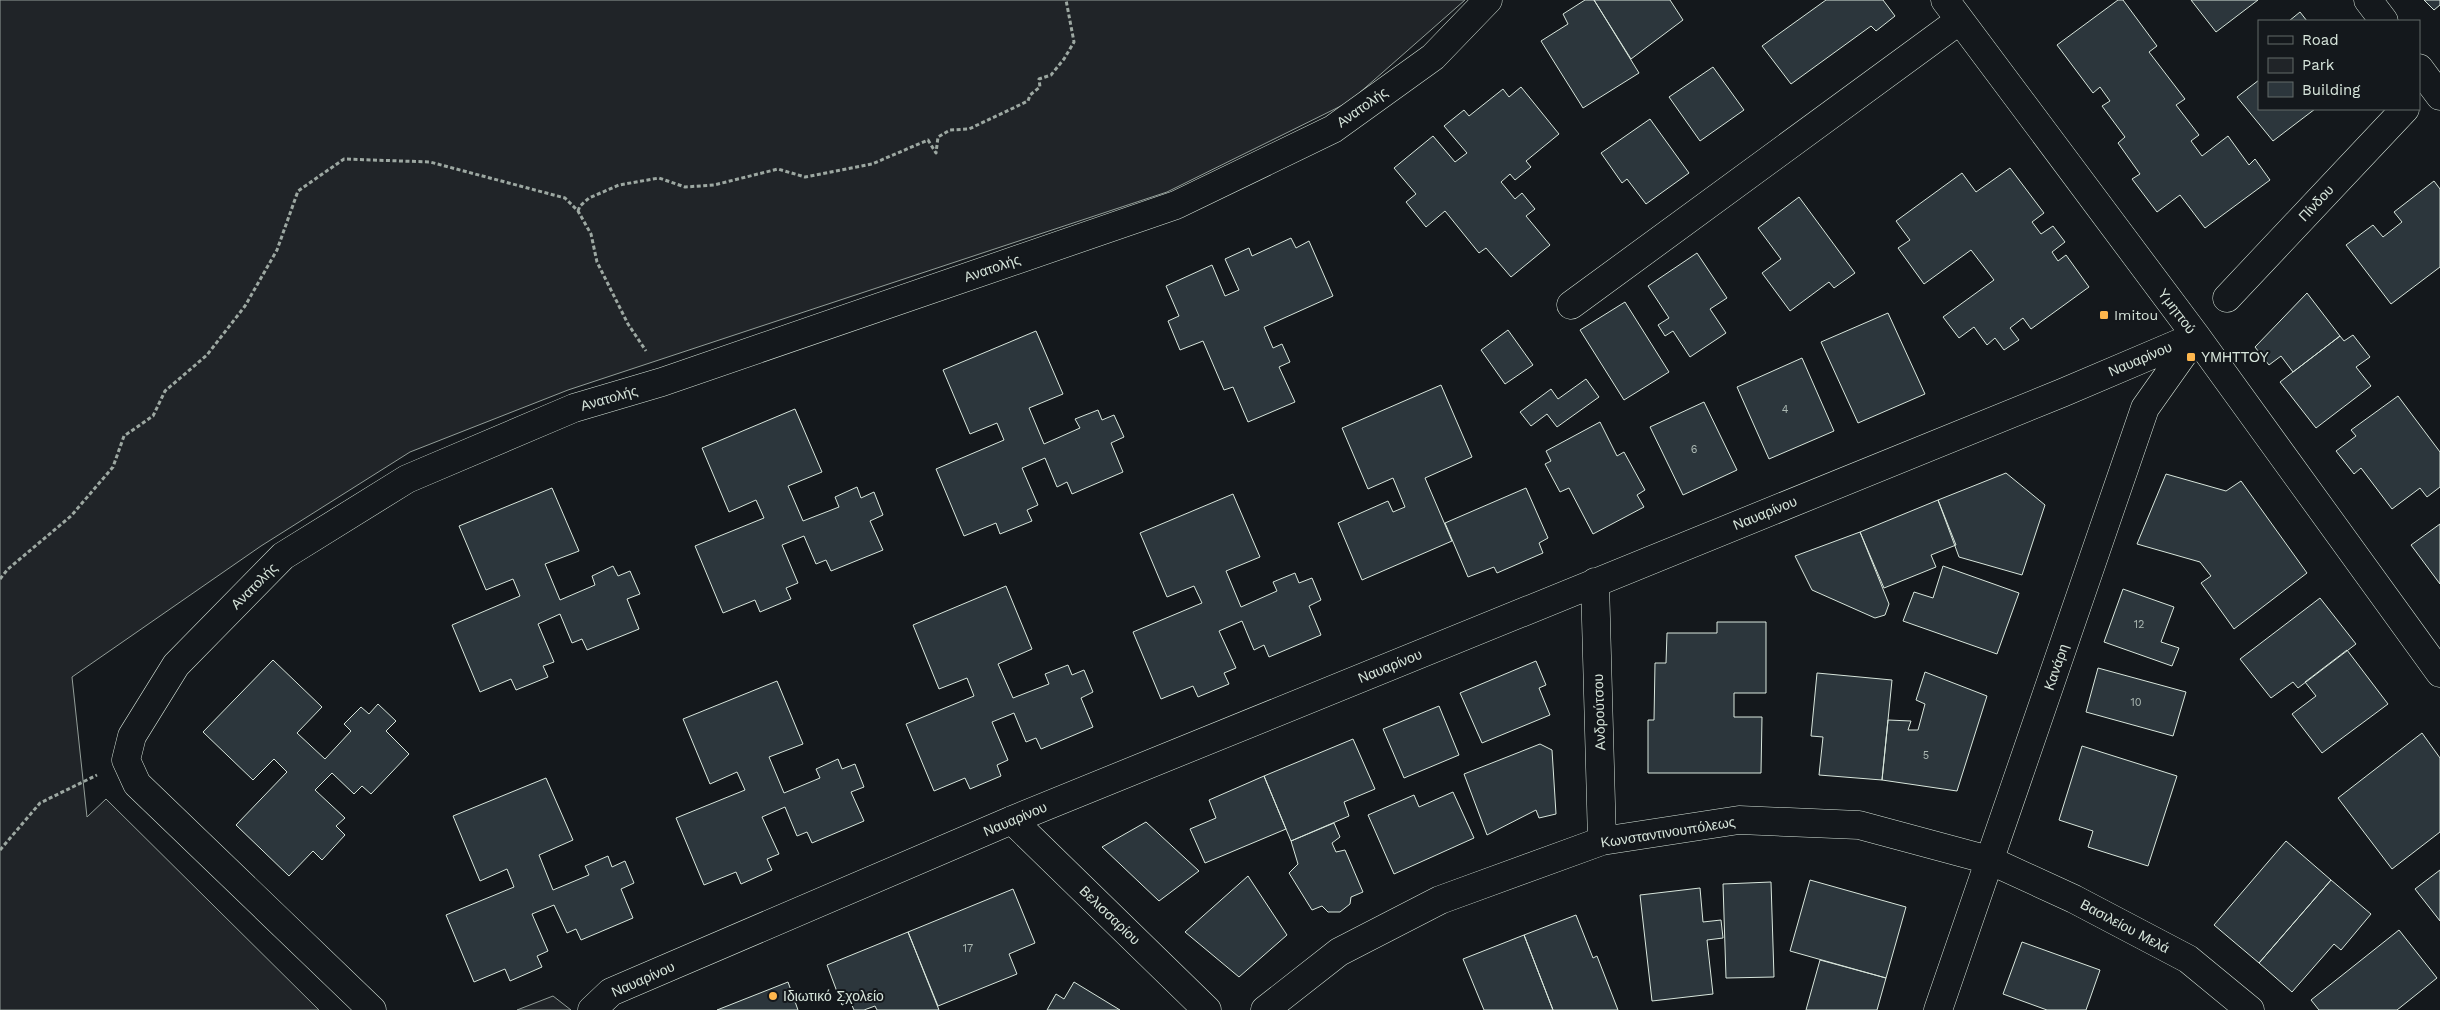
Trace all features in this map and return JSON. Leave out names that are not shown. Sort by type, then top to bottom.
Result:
[{"type":"street","name":"Ανατολής","points":[[126,760],[132,736],[176,665],[283,556],[407,479],[574,408],[662,382],[1176,205],[1332,129],[1433,57],[1488,0]]},
{"type":"street","points":[[2368,0],[2383,20]]},
{"type":"street","points":[[1571,306],[1952,10]]},
{"type":"street","name":"Υμηττού","points":[[1952,10],[2196,336],[2440,673]]},
{"type":"street","name":"Πίνδου","points":[[2227,298],[2404,110]]},
{"type":"street","name":"Ναυαρίνου","points":[[592,1010],[611,992],[1012,820],[2196,336]]},
{"type":"street","name":"Κανάρη","points":[[1938,1010],[2145,408],[2196,336]]},
{"type":"street","name":"Ανδρούτσου","points":[[1595,582],[1602,841]]},
{"type":"street","points":[[126,760],[137,784],[372,1010]]},
{"type":"street","name":"Βελισσαρίου","points":[[1012,820],[1207,1010]]},
{"type":"street","name":"Κωνσταντινουπόλεως","points":[[1265,1010],[1339,952],[1431,904],[1602,841],[1739,820],[1860,825],[1989,860]]},
{"type":"street","name":"Βασιλείου Μελά","points":[[1989,860],[2074,900],[2188,959],[2250,1010]]},
{"type":"path","points":[[578,211],[580,206],[589,198],[602,191],[619,185],[660,178],[685,187],[714,186],[778,169],[805,177],[872,164],[928,140],[936,153],[938,137],[950,130],[969,129],[1028,101],[1030,95],[1040,87],[1039,79],[1051,75],[1064,59],[1074,42],[1066,0]]},
{"type":"path","points":[[0,579],[71,516],[113,467],[124,436],[153,416],[165,391],[207,355],[245,306],[277,250],[298,191],[344,159],[430,162],[565,198],[578,211],[591,234],[597,262],[628,324],[660,370],[662,382]]},
{"type":"path","points":[[0,850],[40,803],[126,760]]},
{"type":"green space","points":[[0,0],[1465,0],[1349,102],[1167,192],[568,390],[410,452],[261,546],[72,677],[87,817],[106,799],[319,1010],[0,1010]]},
{"type":"green space","points":[[553,996],[571,1010],[517,1010]]},
{"type":"building","points":[[1585,0],[1594,0],[1639,73],[1583,108],[1541,41],[1568,24],[1563,14]]},
{"type":"building","points":[[1594,0],[1670,0],[1683,20],[1631,59]]},
{"type":"building","points":[[1826,0],[1883,0],[1895,16],[1876,31],[1871,26],[1791,84],[1762,46]]},
{"type":"building","points":[[2118,0],[2123,0],[2157,46],[2149,52],[2185,99],[2176,105],[2199,135],[2191,141],[2202,156],[2228,136],[2249,165],[2255,159],[2270,180],[2205,228],[2180,195],[2157,212],[2132,179],[2140,174],[2118,143],[2125,137],[2102,106],[2110,101],[2100,87],[2093,93],[2057,45]]},
{"type":"building","points":[[2191,0],[2258,0],[2216,32]]},
{"type":"building","points":[[2424,0],[2440,0],[2440,5],[2434,10]]},
{"type":"building","points":[[2300,12],[2306,20],[2290,20]]},
{"type":"building","points":[[1713,67],[1744,110],[1700,141],[1669,97]]},
{"type":"building","points":[[2258,81],[2258,110],[2314,110],[2273,141],[2237,97]]},
{"type":"building","points":[[1521,87],[1559,134],[1526,161],[1531,167],[1515,180],[1510,174],[1501,182],[1515,199],[1522,193],[1535,209],[1526,216],[1550,245],[1511,277],[1486,248],[1479,253],[1445,211],[1426,227],[1406,202],[1416,194],[1394,168],[1433,136],[1455,162],[1467,153],[1444,126],[1464,110],[1469,116],[1503,89],[1509,97]]},
{"type":"building","points":[[1650,119],[1689,173],[1646,204],[1627,179],[1622,183],[1601,153]]},
{"type":"building","points":[[2010,168],[2044,213],[2032,222],[2041,234],[2053,226],[2065,242],[2052,252],[2058,261],[2066,255],[2089,287],[2031,329],[2023,318],[2010,328],[2019,340],[2004,350],[1995,338],[1987,345],[1974,327],[1959,338],[1943,317],[1994,280],[1971,250],[1924,284],[1898,248],[1910,240],[1896,221],[1962,173],[1976,192]]},
{"type":"building","points":[[2434,181],[2440,189],[2440,267],[2391,304],[2346,245],[2373,225],[2383,237],[2402,222],[2394,212]]},
{"type":"building","points":[[1799,197],[1855,273],[1834,288],[1829,282],[1790,311],[1762,273],[1781,259],[1758,228]]},
{"type":"building","points":[[1291,238],[1296,248],[1309,241],[1333,296],[1264,327],[1273,348],[1282,344],[1290,362],[1279,367],[1295,402],[1248,422],[1233,387],[1224,390],[1203,341],[1180,350],[1168,321],[1179,316],[1166,286],[1212,265],[1225,296],[1239,290],[1225,259],[1249,248],[1252,256]]},
{"type":"building","points":[[1697,253],[1727,298],[1710,309],[1726,333],[1690,357],[1673,331],[1665,336],[1658,325],[1669,318],[1648,286]]},
{"type":"building","points":[[2307,293],[2340,336],[2293,372],[2281,356],[2269,365],[2255,347]]},
{"type":"building","points":[[1625,302],[1669,372],[1624,400],[1580,330]]},
{"type":"building","points":[[1888,313],[1925,394],[1858,423],[1821,342]]},
{"type":"building","points":[[1508,330],[1533,365],[1505,384],[1481,350]]},
{"type":"building","points":[[1036,331],[1063,394],[1029,408],[1044,444],[1080,428],[1075,419],[1098,410],[1102,420],[1114,415],[1124,437],[1111,443],[1123,472],[1072,494],[1067,482],[1057,487],[1045,458],[1022,468],[1038,505],[1027,510],[1032,521],[1000,534],[996,523],[964,536],[936,469],[1004,440],[997,423],[970,434],[943,370]]},
{"type":"building","points":[[2353,335],[2370,357],[2356,367],[2371,386],[2316,428],[2280,382],[2340,336],[2344,341]]},
{"type":"building","points":[[1802,358],[1834,431],[1769,459],[1737,387]]},
{"type":"building","points":[[1586,379],[1599,397],[1557,427],[1547,414],[1531,426],[1520,412],[1551,389],[1558,399]]},
{"type":"building","points":[[1441,385],[1472,457],[1425,478],[1452,541],[1362,580],[1338,523],[1388,501],[1393,512],[1405,507],[1393,478],[1368,489],[1342,428]]},
{"type":"building","points":[[2398,396],[2440,452],[2440,487],[2427,497],[2420,488],[2392,509],[2361,468],[2354,474],[2336,451],[2356,436],[2351,430]]},
{"type":"building","points":[[1704,402],[1737,470],[1683,495],[1650,427]]},
{"type":"building","points":[[795,409],[822,472],[788,486],[803,521],[839,507],[835,497],[857,487],[861,498],[874,492],[883,515],[870,521],[883,550],[831,571],[826,560],[816,564],[804,536],[782,545],[798,583],[786,588],[791,599],[760,612],[755,600],[723,613],[695,546],[764,518],[756,500],[729,512],[702,448]]},
{"type":"building","points":[[1600,422],[1617,456],[1624,452],[1645,490],[1637,495],[1644,507],[1593,534],[1569,488],[1560,492],[1545,464],[1551,461],[1546,451]]},
{"type":"building","points":[[2006,473],[2045,505],[2022,575],[1959,557],[1938,500]]},
{"type":"building","points":[[2166,474],[2226,491],[2241,481],[2307,573],[2234,629],[2201,583],[2211,576],[2200,562],[2137,544]]},
{"type":"building","points":[[552,488],[579,551],[545,564],[560,600],[595,585],[592,576],[613,566],[618,576],[630,571],[640,594],[627,599],[639,629],[587,650],[582,639],[572,643],[560,614],[538,624],[554,662],[543,666],[548,677],[516,690],[511,679],[480,692],[452,625],[520,596],[513,579],[486,590],[459,526]]},
{"type":"building","points":[[1526,488],[1548,538],[1539,543],[1543,553],[1497,573],[1494,567],[1468,577],[1445,523]]},
{"type":"building","points":[[1233,494],[1260,557],[1226,571],[1241,607],[1277,591],[1273,582],[1295,573],[1299,583],[1312,578],[1321,600],[1309,606],[1321,635],[1269,657],[1264,645],[1254,650],[1242,621],[1219,631],[1236,668],[1224,673],[1229,684],[1198,697],[1193,686],[1161,699],[1133,632],[1202,603],[1194,586],[1167,597],[1140,533]]},
{"type":"building","points":[[1938,500],[1956,545],[1931,555],[1936,567],[1884,588],[1860,532]]},
{"type":"building","points":[[2440,524],[2440,584],[2411,545]]},
{"type":"building","points":[[1860,532],[1889,604],[1885,615],[1875,618],[1812,590],[1795,556]]},
{"type":"building","points":[[1943,566],[2019,593],[1997,654],[1903,621],[1914,592],[1933,598]]},
{"type":"building","points":[[1006,586],[1032,649],[998,664],[1013,698],[1049,684],[1045,674],[1068,665],[1072,675],[1084,670],[1093,692],[1081,698],[1093,727],[1041,749],[1036,738],[1026,742],[1014,713],[992,722],[1008,760],[997,765],[1001,776],[970,789],[965,778],[934,791],[906,724],[974,696],[967,678],[939,689],[913,625]]},
{"type":"building","points":[[2123,589],[2174,607],[2161,642],[2179,648],[2172,666],[2104,642]]},
{"type":"building","points":[[2320,598],[2356,644],[2298,688],[2293,682],[2271,698],[2240,659]]},
{"type":"building","points":[[1717,622],[1766,622],[1766,693],[1734,693],[1734,717],[1762,717],[1761,773],[1648,773],[1648,720],[1654,720],[1655,663],[1666,663],[1667,633],[1717,633]]},
{"type":"building","points":[[2347,650],[2388,704],[2322,753],[2292,714],[2316,696],[2305,682]]},
{"type":"building","points":[[273,660],[322,707],[297,733],[325,759],[351,731],[344,724],[361,707],[369,714],[378,704],[396,721],[386,731],[409,754],[371,794],[362,786],[354,794],[332,773],[315,790],[345,818],[336,826],[345,835],[322,860],[313,851],[289,876],[236,825],[287,772],[274,759],[253,780],[203,732]]},
{"type":"building","points":[[1536,661],[1546,685],[1539,688],[1550,715],[1482,743],[1460,693]]},
{"type":"building","points":[[2098,668],[2186,692],[2173,736],[2086,712]]},
{"type":"building","points":[[1925,672],[1987,696],[1957,791],[1882,780],[1888,720],[1911,721],[1908,730],[1918,730],[1925,704],[1916,700]]},
{"type":"building","points":[[1817,673],[1892,680],[1882,780],[1819,775],[1823,737],[1811,736]]},
{"type":"building","points":[[777,681],[803,744],[769,757],[784,793],[820,778],[816,769],[838,759],[842,769],[855,764],[864,787],[851,792],[864,821],[812,843],[807,832],[797,836],[785,807],[762,817],[779,854],[767,859],[772,870],[741,884],[736,872],[704,885],[676,818],[745,790],[737,772],[710,784],[683,719]]},
{"type":"building","points":[[1439,706],[1459,755],[1404,778],[1383,729]]},
{"type":"building","points":[[2422,733],[2440,758],[2440,832],[2392,869],[2338,798]]},
{"type":"building","points":[[1353,739],[1375,789],[1344,802],[1349,816],[1291,841],[1264,776]]},
{"type":"building","points":[[1540,744],[1552,750],[1556,814],[1539,818],[1536,810],[1487,835],[1464,774]]},
{"type":"building","points":[[2082,746],[2177,776],[2148,866],[2088,847],[2093,831],[2059,820]]},
{"type":"building","points":[[1264,776],[1286,829],[1205,863],[1190,829],[1216,818],[1209,800]]},
{"type":"building","points":[[546,778],[573,840],[539,855],[553,890],[589,875],[585,866],[608,856],[612,867],[625,861],[634,883],[621,889],[633,918],[581,940],[576,929],[567,933],[554,905],[532,914],[548,951],[537,956],[542,967],[510,981],[505,969],[474,982],[446,915],[514,887],[507,869],[480,881],[453,816]]},
{"type":"building","points":[[1453,792],[1474,838],[1394,874],[1368,815],[1414,795],[1419,807]]},
{"type":"building","points":[[1146,822],[1199,871],[1159,901],[1102,847]]},
{"type":"building","points":[[1334,823],[1340,837],[1332,843],[1336,852],[1345,850],[1363,892],[1351,897],[1350,904],[1340,912],[1328,912],[1322,906],[1312,910],[1289,873],[1298,864],[1291,841]]},
{"type":"building","points":[[2286,841],[2331,880],[2259,963],[2214,925]]},
{"type":"building","points":[[2440,870],[2440,921],[2415,889]]},
{"type":"building","points":[[1248,876],[1287,935],[1239,977],[1185,932]]},
{"type":"building","points":[[1810,880],[1906,907],[1886,978],[1790,951]]},
{"type":"building","points":[[2331,880],[2371,914],[2341,950],[2334,944],[2292,992],[2259,963]]},
{"type":"building","points":[[1771,882],[1774,977],[1726,978],[1723,884]]},
{"type":"building","points":[[1700,888],[1703,922],[1721,920],[1723,938],[1707,940],[1713,994],[1652,1001],[1640,895]]},
{"type":"building","points":[[1013,889],[1035,943],[1009,954],[1017,974],[938,1006],[908,932]]},
{"type":"building","points":[[1576,915],[1593,958],[1597,956],[1618,1010],[1553,1010],[1524,935]]},
{"type":"building","points":[[2399,930],[2437,978],[2397,1010],[2319,1010],[2311,1000]]},
{"type":"building","points":[[908,932],[939,1010],[877,1010],[875,1006],[864,1010],[854,1010],[850,1001],[842,1005],[827,965]]},
{"type":"building","points":[[1524,935],[1553,1010],[1484,1010],[1463,959]]},
{"type":"building","points":[[2022,942],[2100,970],[2086,1010],[2047,1010],[2003,994]]},
{"type":"building","points":[[1820,960],[1886,978],[1877,1010],[1806,1010]]},
{"type":"building","name":"Ιδιωτικό Σχολείο","points":[[788,982],[798,1010],[717,1010]]},
{"type":"building","points":[[1074,982],[1120,1010],[1047,1010],[1056,994],[1064,999]]},
{"type":"place","name":"Imitou","points":[[2104,315]]},
{"type":"place","name":"ΥΜΗΤΤΟΥ","points":[[2191,357]]},
{"type":"place","name":"Ιδιωτικό Σχολείο","points":[[773,996]]}]
